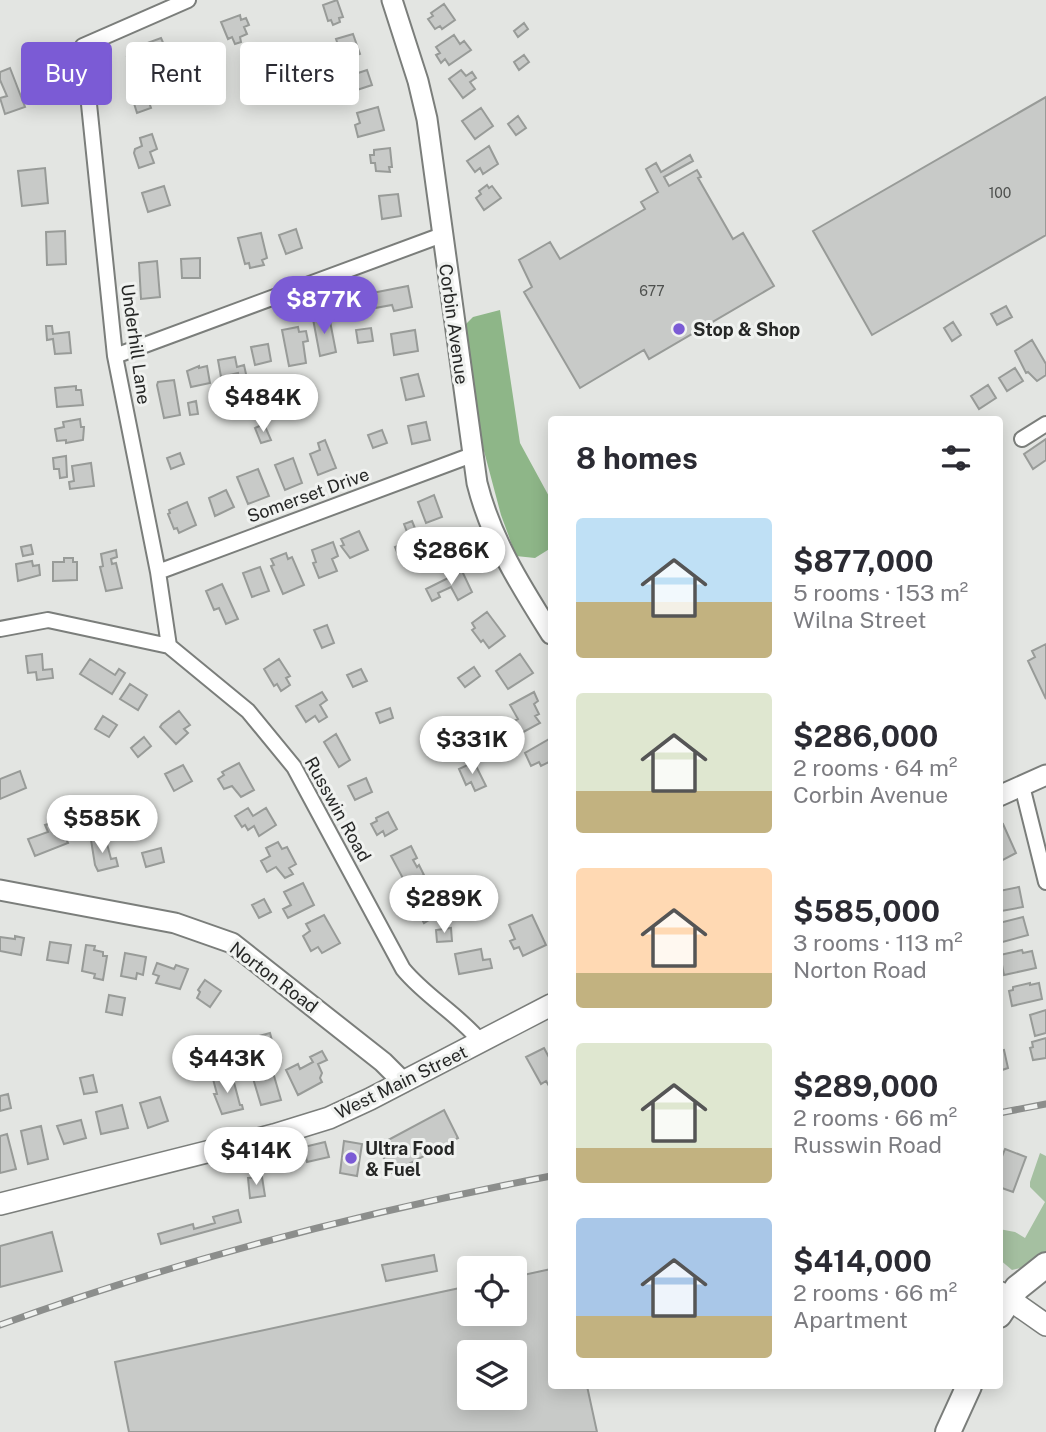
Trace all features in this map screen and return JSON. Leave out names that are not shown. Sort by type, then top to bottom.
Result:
[{"type":"highway","points":[[1003,1301],[1046,1265]]},
{"type":"highway","points":[[948,1432],[968,1389]]},
{"type":"main road","name":"Corbin Avenue","points":[[392,0],[423,100],[477,483],[490,527],[512,571],[548,629]]},
{"type":"main road","points":[[1003,794],[1046,775]]},
{"type":"main road","name":"Norton Road","points":[[0,890],[175,923],[232,943],[372,1054],[402,1082]]},
{"type":"main road","name":"West Main Street","points":[[0,1204],[303,1126],[344,1111],[548,1007]]},
{"type":"main road","points":[[1003,1303],[1046,1325]]},
{"type":"street","name":"Underhill Lane","points":[[169,646],[158,572],[115,356],[83,46],[188,0]]},
{"type":"street","points":[[115,356],[442,235]]},
{"type":"street","points":[[1022,439],[1046,424]]},
{"type":"street","name":"Somerset Drive","points":[[158,572],[472,455]]},
{"type":"street","name":"Russwin Road","points":[[3,626],[48,620],[169,646],[248,711],[295,767],[403,969],[415,984],[462,1022],[481,1042]]},
{"type":"street","points":[[1022,786],[1046,881]]},
{"type":"green space","points":[[500,310],[520,443],[548,494],[548,550],[535,558],[516,556],[501,515],[476,421],[465,325],[473,317]]},
{"type":"green space","points":[[1040,1153],[1046,1156],[1046,1254],[1025,1267],[1012,1270],[1003,1262],[1003,1230],[1015,1232],[1025,1238],[1045,1202],[1030,1187]]},
{"type":"building","points":[[337,0],[343,17],[333,25],[331,20],[328,21],[323,5]]},
{"type":"building","points":[[444,4],[455,20],[442,29],[440,26],[435,29],[428,19],[433,16],[431,13]]},
{"type":"building","points":[[240,15],[241,20],[246,18],[249,25],[244,27],[247,34],[240,37],[241,42],[235,44],[232,37],[228,39],[221,22]]},
{"type":"building","points":[[524,23],[528,29],[518,37],[514,31]]},
{"type":"building","points":[[353,34],[356,42],[337,42],[336,39]]},
{"type":"building","points":[[454,35],[460,44],[464,41],[471,50],[449,65],[445,59],[441,63],[436,55],[440,53],[436,47]]},
{"type":"building","points":[[524,55],[529,62],[519,70],[514,62]]},
{"type":"building","points":[[10,68],[21,97],[21,105],[25,107],[5,114],[0,98],[7,96],[0,80],[0,72]]},
{"type":"building","points":[[367,70],[372,85],[359,89],[359,73]]},
{"type":"building","points":[[461,70],[466,76],[472,72],[476,78],[470,82],[475,89],[463,98],[449,79]]},
{"type":"building","points":[[1046,97],[1046,235],[872,335],[813,231]]},
{"type":"building","points":[[134,105],[150,105],[151,108],[137,113]]},
{"type":"building","points":[[378,107],[384,130],[358,137],[355,125],[360,123],[357,113]]},
{"type":"building","points":[[481,108],[493,126],[475,139],[462,121]]},
{"type":"building","points":[[518,116],[526,128],[516,135],[508,124]]},
{"type":"building","points":[[152,134],[157,149],[150,152],[154,163],[139,168],[135,149],[142,146],[140,138]]},
{"type":"building","points":[[489,146],[498,164],[483,174],[480,168],[475,172],[467,161]]},
{"type":"building","points":[[390,148],[390,172],[376,171],[370,155],[374,155],[374,150]]},
{"type":"building","points":[[690,155],[693,161],[664,177],[669,186],[697,170],[701,177],[698,178],[733,239],[743,233],[774,286],[649,359],[644,350],[580,388],[524,292],[532,287],[519,260],[550,242],[560,259],[645,209],[641,202],[658,192],[646,169],[656,163],[661,172]]},
{"type":"building","points":[[45,168],[48,203],[22,206],[18,171]]},
{"type":"building","points":[[487,185],[489,188],[492,186],[501,198],[484,210],[476,198],[481,194],[479,191]]},
{"type":"building","points":[[164,186],[170,205],[148,212],[142,193]]},
{"type":"building","points":[[398,194],[401,216],[382,219],[379,196]]},
{"type":"building","points":[[296,229],[302,248],[286,254],[279,235]]},
{"type":"building","points":[[65,231],[66,264],[47,265],[46,232]]},
{"type":"building","points":[[261,233],[267,258],[262,260],[264,265],[250,268],[249,263],[245,264],[238,238]]},
{"type":"building","points":[[200,258],[200,278],[182,278],[181,259]]},
{"type":"building","points":[[157,261],[160,297],[141,299],[139,263]]},
{"type":"building","points":[[408,286],[412,307],[394,311],[392,305],[375,308],[372,293]]},
{"type":"building","points":[[1006,306],[1012,317],[997,325],[991,314]]},
{"type":"building","points":[[329,316],[336,352],[320,356],[313,319]]},
{"type":"building","points":[[953,322],[961,335],[952,341],[944,328]]},
{"type":"building","points":[[46,326],[52,326],[53,334],[69,332],[71,353],[55,354],[53,339],[47,340]]},
{"type":"building","points":[[298,327],[299,332],[306,331],[308,341],[303,342],[306,363],[289,366],[282,330]]},
{"type":"building","points":[[371,328],[373,341],[358,343],[356,330]]},
{"type":"building","points":[[415,330],[418,351],[394,355],[391,334]]},
{"type":"building","points":[[1032,340],[1046,364],[1046,375],[1037,381],[1026,373],[1015,351]]},
{"type":"building","points":[[268,344],[271,361],[255,365],[251,347]]},
{"type":"building","points":[[235,357],[237,367],[244,365],[248,383],[240,385],[238,373],[221,377],[218,360]]},
{"type":"building","points":[[207,366],[210,383],[191,387],[187,371]]},
{"type":"building","points":[[1015,368],[1023,381],[1007,391],[999,378]]},
{"type":"building","points":[[418,374],[424,396],[406,400],[401,378]]},
{"type":"building","points":[[174,380],[180,415],[164,418],[157,385],[158,382]]},
{"type":"building","points":[[988,385],[996,398],[979,409],[971,396]]},
{"type":"building","points":[[76,386],[76,390],[81,390],[83,405],[57,407],[55,388]]},
{"type":"building","points":[[196,401],[198,414],[190,415],[188,403]]},
{"type":"building","points":[[271,402],[274,418],[258,421],[255,405]]},
{"type":"building","points":[[80,419],[81,427],[84,427],[83,440],[66,443],[66,440],[57,441],[55,429],[64,427],[63,422]]},
{"type":"building","points":[[426,422],[430,440],[412,444],[408,426]]},
{"type":"building","points":[[264,424],[271,440],[261,443],[255,428]]},
{"type":"building","points":[[382,430],[387,443],[373,448],[368,435]]},
{"type":"building","points":[[1046,439],[1046,460],[1033,469],[1024,454]]},
{"type":"building","points":[[325,440],[336,468],[318,475],[310,454],[320,450],[318,443]]},
{"type":"building","points":[[180,453],[184,464],[171,469],[167,458]]},
{"type":"building","points":[[66,456],[67,477],[60,478],[59,469],[54,469],[53,458]]},
{"type":"building","points":[[293,458],[302,483],[285,490],[275,465]]},
{"type":"building","points":[[91,463],[94,486],[70,489],[69,482],[74,481],[72,466]]},
{"type":"building","points":[[258,469],[269,496],[248,504],[237,477]]},
{"type":"building","points":[[226,490],[234,507],[215,516],[209,498]]},
{"type":"building","points":[[434,495],[442,517],[426,523],[418,502]]},
{"type":"building","points":[[187,502],[196,525],[179,533],[177,528],[174,529],[169,510]]},
{"type":"building","points":[[412,521],[417,533],[409,537],[404,524]]},
{"type":"building","points":[[359,531],[368,550],[350,558],[341,546],[344,545],[341,539]]},
{"type":"building","points":[[449,533],[458,553],[436,563],[427,542]]},
{"type":"building","points":[[333,542],[338,556],[332,559],[337,571],[319,578],[313,563],[316,562],[312,550]]},
{"type":"building","points":[[407,542],[412,557],[401,562],[395,547]]},
{"type":"building","points":[[31,545],[33,554],[23,556],[21,547]]},
{"type":"building","points":[[116,550],[117,557],[111,559],[112,564],[116,563],[122,588],[106,591],[100,567],[103,566],[101,554]]},
{"type":"building","points":[[286,553],[288,559],[292,557],[304,585],[283,594],[271,566],[274,565],[271,559]]},
{"type":"building","points":[[64,558],[73,558],[73,562],[77,562],[77,580],[53,581],[53,562],[64,562]]},
{"type":"building","points":[[32,561],[33,566],[39,565],[40,575],[18,581],[16,564]]},
{"type":"building","points":[[260,567],[269,591],[252,597],[243,573]]},
{"type":"building","points":[[462,571],[472,592],[458,600],[451,587],[438,593],[440,597],[432,601],[426,589]]},
{"type":"building","points":[[222,584],[238,619],[226,624],[219,608],[214,610],[206,591]]},
{"type":"building","points":[[487,612],[505,636],[489,648],[472,630],[475,628],[472,623]]},
{"type":"building","points":[[327,625],[334,643],[322,648],[314,630]]},
{"type":"building","points":[[1046,644],[1046,699],[1028,661],[1035,657],[1032,651]]},
{"type":"building","points":[[42,654],[43,670],[52,669],[53,678],[37,680],[36,672],[28,673],[26,656]]},
{"type":"building","points":[[520,654],[533,673],[508,689],[496,671]]},
{"type":"building","points":[[90,659],[115,675],[119,669],[125,673],[112,694],[80,674]]},
{"type":"building","points":[[279,659],[290,676],[286,678],[290,685],[281,691],[277,684],[274,686],[264,669]]},
{"type":"building","points":[[474,667],[480,676],[465,687],[458,678]]},
{"type":"building","points":[[361,669],[367,681],[353,687],[347,675]]},
{"type":"building","points":[[130,684],[147,695],[138,710],[120,699]]},
{"type":"building","points":[[322,692],[327,700],[320,705],[327,717],[319,722],[315,716],[306,722],[296,706]]},
{"type":"building","points":[[534,692],[538,701],[534,704],[539,714],[535,716],[540,723],[516,736],[510,723],[518,719],[510,705]]},
{"type":"building","points":[[390,708],[393,718],[380,723],[376,713]]},
{"type":"building","points":[[179,711],[190,725],[184,729],[188,733],[176,744],[160,727]]},
{"type":"building","points":[[103,716],[117,725],[109,737],[95,729]]},
{"type":"building","points":[[336,734],[350,760],[339,767],[324,742]]},
{"type":"building","points":[[144,737],[151,746],[138,757],[131,748]]},
{"type":"building","points":[[548,740],[548,762],[541,766],[539,762],[531,766],[525,753]]},
{"type":"building","points":[[474,762],[486,786],[475,791],[471,782],[466,785],[459,769]]},
{"type":"building","points":[[239,763],[254,790],[241,797],[232,786],[224,789],[218,779],[224,775],[222,772]]},
{"type":"building","points":[[183,765],[192,781],[174,791],[165,774]]},
{"type":"building","points":[[20,771],[26,788],[0,799],[0,779]]},
{"type":"building","points":[[366,778],[372,792],[355,800],[348,786]]},
{"type":"building","points":[[96,806],[100,822],[86,825],[82,810]]},
{"type":"building","points":[[248,808],[253,816],[266,808],[276,825],[259,836],[254,826],[248,830],[245,825],[242,827],[235,816]]},
{"type":"building","points":[[388,812],[397,829],[385,836],[383,831],[377,835],[371,824]]},
{"type":"building","points":[[58,821],[68,843],[35,856],[28,839],[48,832],[45,825]]},
{"type":"building","points":[[1003,824],[1016,853],[1003,860]]},
{"type":"building","points":[[105,836],[111,859],[116,858],[118,866],[98,871],[91,840]]},
{"type":"building","points":[[278,842],[282,849],[287,847],[296,864],[289,868],[293,874],[285,878],[276,867],[267,872],[261,861],[270,856],[266,848]]},
{"type":"building","points":[[411,846],[417,858],[413,860],[424,875],[406,884],[391,856]]},
{"type":"building","points":[[161,848],[164,862],[146,867],[142,853]]},
{"type":"building","points":[[303,883],[314,905],[288,918],[283,909],[291,905],[284,892]]},
{"type":"building","points":[[1019,887],[1023,907],[1003,911],[1003,890]]},
{"type":"building","points":[[433,889],[441,903],[436,905],[440,913],[424,923],[412,901]]},
{"type":"building","points":[[264,899],[271,912],[259,918],[252,905]]},
{"type":"building","points":[[324,915],[340,943],[322,953],[318,947],[311,951],[303,936],[310,931],[306,924]]},
{"type":"building","points":[[532,915],[546,945],[523,956],[519,947],[514,949],[510,941],[515,939],[509,925]]},
{"type":"building","points":[[1023,917],[1028,935],[1003,942],[1003,922]]},
{"type":"building","points":[[451,928],[452,941],[437,942],[436,930]]},
{"type":"building","points":[[15,936],[24,938],[21,955],[0,951],[0,937],[15,939]]},
{"type":"building","points":[[50,942],[71,945],[68,963],[47,960]]},
{"type":"building","points":[[86,945],[95,946],[94,950],[107,956],[103,980],[94,978],[95,974],[82,971]]},
{"type":"building","points":[[481,949],[483,960],[490,959],[492,968],[459,974],[455,954]]},
{"type":"building","points":[[1022,950],[1023,953],[1032,951],[1036,968],[1004,975],[1003,954]]},
{"type":"building","points":[[125,953],[146,957],[143,975],[137,973],[136,979],[121,976]]},
{"type":"building","points":[[157,963],[174,969],[176,965],[188,969],[180,989],[156,983],[159,976],[153,974]]},
{"type":"building","points":[[205,980],[221,991],[210,1007],[197,998],[200,992],[198,990]]},
{"type":"building","points":[[1039,983],[1042,999],[1012,1006],[1009,991],[1013,990],[1013,987]]},
{"type":"building","points":[[109,995],[125,998],[122,1015],[106,1012]]},
{"type":"building","points":[[1046,1010],[1046,1033],[1035,1036],[1030,1015]]},
{"type":"building","points":[[270,1033],[274,1048],[259,1052],[255,1037]]},
{"type":"building","points":[[1046,1038],[1046,1058],[1033,1060],[1030,1048],[1033,1047],[1032,1042]]},
{"type":"building","points":[[241,1043],[245,1058],[232,1062],[228,1047]]},
{"type":"building","points":[[544,1048],[548,1055],[548,1084],[546,1081],[541,1084],[526,1057]]},
{"type":"building","points":[[1003,1050],[1008,1068],[1003,1070]]},
{"type":"building","points":[[322,1051],[327,1060],[318,1064],[322,1082],[298,1095],[286,1070],[298,1064],[300,1069],[313,1062],[310,1057]]},
{"type":"building","points":[[270,1062],[281,1100],[261,1105],[252,1075],[261,1072],[260,1066]]},
{"type":"building","points":[[93,1075],[97,1092],[84,1094],[80,1078]]},
{"type":"building","points":[[232,1075],[243,1109],[222,1114],[214,1094],[217,1094],[213,1079]]},
{"type":"building","points":[[8,1094],[11,1108],[0,1111],[0,1096]]},
{"type":"building","points":[[160,1097],[168,1121],[148,1128],[140,1103]]},
{"type":"building","points":[[122,1105],[128,1128],[101,1134],[96,1112]]},
{"type":"building","points":[[444,1110],[458,1138],[392,1173],[377,1146]]},
{"type":"building","points":[[81,1120],[86,1138],[64,1144],[57,1126]]},
{"type":"building","points":[[41,1126],[48,1159],[28,1164],[21,1131]]},
{"type":"building","points":[[7,1134],[16,1169],[0,1173],[0,1136]]},
{"type":"building","name":"Ultra Food & Fuel","points":[[344,1141],[362,1144],[357,1176],[340,1173]]},
{"type":"building","name":"Ultra Food & Fuel","points":[[325,1142],[329,1157],[307,1162],[304,1147]]},
{"type":"building","points":[[1005,1149],[1026,1157],[1013,1192],[1003,1188]]},
{"type":"building","points":[[262,1177],[265,1196],[250,1198],[248,1178]]},
{"type":"building","points":[[238,1210],[241,1222],[161,1244],[158,1234],[193,1224],[194,1229],[215,1223],[213,1217]]},
{"type":"building","points":[[52,1232],[62,1271],[0,1287],[0,1246]]},
{"type":"building","points":[[434,1255],[437,1271],[386,1281],[382,1265]]},
{"type":"building","points":[[548,1270],[548,1389],[588,1389],[597,1432],[129,1432],[115,1362],[457,1289],[457,1326],[527,1326],[527,1274]]},
{"type":"railway","points":[[1003,1112],[1046,1104]]},
{"type":"railway","points":[[0,1325],[135,1279],[272,1240],[411,1205],[548,1177]]},
{"type":"place","name":"Stop & Shop","points":[[679,329]]},
{"type":"place","name":"Ultra Food & Fuel","points":[[351,1158]]}]
